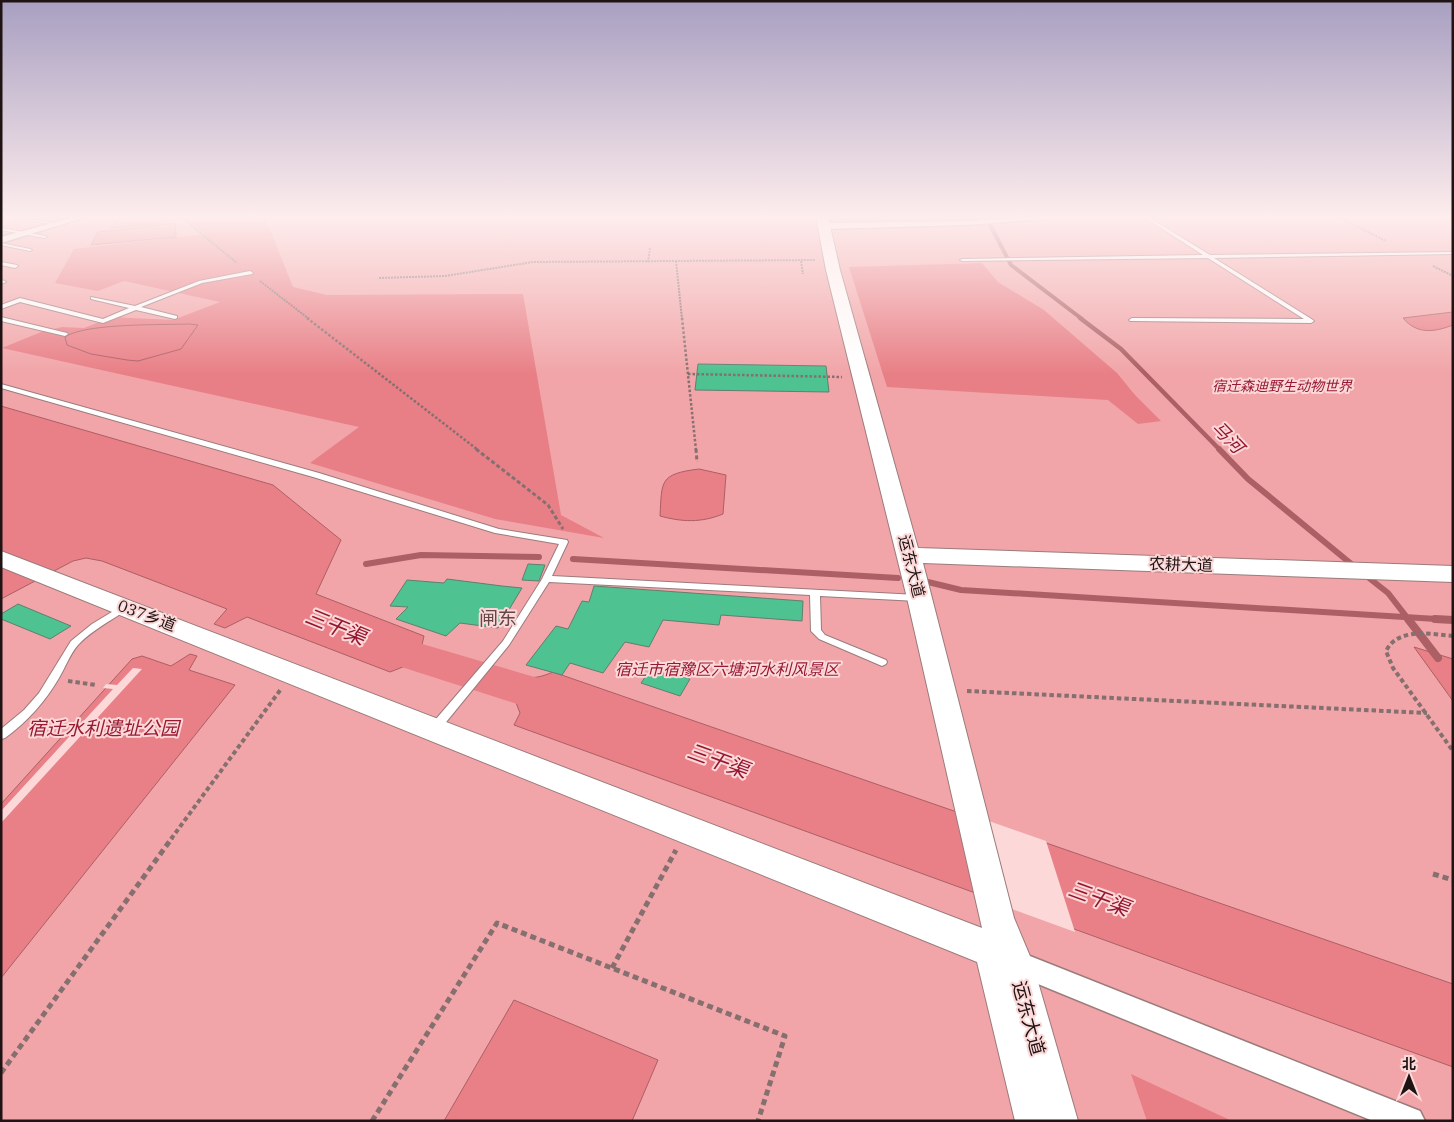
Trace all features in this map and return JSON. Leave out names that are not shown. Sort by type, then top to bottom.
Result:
[{"type":"main road","name":"运东大道","points":[[833,269],[920,598],[1001,943],[1037,1121]]},
{"type":"main road","name":"037乡道","points":[[1,558],[293,672],[442,719],[687,829],[1001,943]]},
{"type":"main road","name":"农耕大道","points":[[1295,568],[1453,574]]},
{"type":"main road","name":"运东大道","points":[[1001,943],[1057,1121]]},
{"type":"street","name":"农耕大道","points":[[909,554],[1295,568]]},
{"type":"street","points":[[1001,943],[1410,1121]]},
{"type":"lane","points":[[1132,320],[1311,321],[1230,269]]},
{"type":"lane","points":[[1,307],[20,300],[103,321],[202,282],[250,273]]},
{"type":"lane","points":[[93,298],[175,317]]},
{"type":"lane","points":[[1,319],[65,334]]},
{"type":"lane","points":[[1,386],[316,474],[498,531],[564,542],[546,579],[506,643],[442,719]]},
{"type":"lane","points":[[546,579],[920,598]]},
{"type":"lane","points":[[815,593],[816,631],[822,636],[882,662]]},
{"type":"lane","points":[[1,735],[19,723],[53,679],[70,648],[82,636],[125,607]]},
{"type":"path","points":[[246,269],[548,505],[562,526],[564,542]]},
{"type":"path","points":[[379,278],[445,276],[487,269]]},
{"type":"path","points":[[677,269],[697,462]]},
{"type":"path","points":[[802,269],[803,274]]},
{"type":"path","points":[[688,374],[862,377]]},
{"type":"path","points":[[1453,636],[1409,635],[1397,637],[1390,642],[1386,652],[1388,660],[1453,751]]},
{"type":"path","points":[[1,1073],[293,672]]},
{"type":"path","points":[[53,679],[96,685]]},
{"type":"path","points":[[941,690],[1427,713]]},
{"type":"path","points":[[612,968],[687,829]]},
{"type":"path","points":[[1434,874],[1453,880]]},
{"type":"path","points":[[372,1121],[497,923],[785,1036],[758,1121]]},
{"type":"green space","name":"宿迁市宿豫区六塘河水利风景区","points":[[1,269],[1453,269],[1453,1121],[1,1121]]},
{"type":"shaded area","points":[[63,269],[286,269],[293,287],[327,295],[523,294],[561,515],[604,538],[495,519],[310,463],[359,427],[2,348],[41,332],[62,327],[84,328],[112,317],[173,320],[220,302],[124,281],[98,291],[55,283]]},
{"type":"shaded area","points":[[850,269],[987,269],[998,282],[1044,310],[1117,373],[1135,395],[1161,421],[1138,424],[1108,400],[887,387]]},
{"type":"shaded area","points":[[1131,1074],[1232,1121],[1147,1121]]},
{"type":"water","points":[[1453,312],[1453,325],[1426,331],[1414,327],[1403,318]]},
{"type":"water","points":[[198,325],[181,349],[138,361],[91,354],[67,345],[65,337],[75,332],[106,327]]},
{"type":"water","points":[[1,406],[273,485],[341,540],[316,594],[424,636],[421,649],[431,657],[423,665],[408,665],[390,672],[247,617],[225,628],[214,624],[227,609],[102,561],[86,558],[73,561],[1,599]]},
{"type":"water","points":[[699,469],[726,475],[723,514],[692,521],[660,516],[661,495],[665,481],[676,474]]},
{"type":"water","points":[[1414,647],[1453,659],[1453,701]]},
{"type":"water","points":[[190,654],[197,656],[189,670],[235,685],[1,978],[1,804],[132,659],[142,656],[171,666]]},
{"type":"water","points":[[498,670],[532,678],[553,672],[1453,984],[1453,1067],[514,725],[520,713],[513,695],[486,685]]},
{"type":"water","points":[[514,1000],[658,1060],[632,1121],[444,1121]]},
{"type":"pier","points":[[133,668],[142,669],[1,823],[1,811],[113,689],[103,688],[106,684],[117,685]]},
{"type":"pier","points":[[966,813],[1046,841],[1075,932],[987,900]]},
{"type":"building","points":[[698,364],[826,366],[829,392],[695,390]]},
{"type":"building","points":[[528,564],[545,565],[539,581],[522,580]]},
{"type":"building","points":[[447,579],[522,588],[498,628],[460,623],[446,636],[396,619],[408,607],[390,606],[407,580],[444,583]]},
{"type":"building","points":[[594,586],[803,601],[802,621],[721,615],[719,625],[663,620],[649,647],[625,642],[603,673],[570,663],[562,675],[526,665],[556,626],[568,629],[582,601],[589,602]]},
{"type":"building","points":[[18,604],[71,626],[50,639],[1,619],[1,614]]},
{"type":"building","points":[[652,667],[690,679],[680,696],[641,683]]},
{"type":"waterway","name":"马河","points":[[1017,269],[1082,319]]},
{"type":"waterway","name":"马河","points":[[1080,318],[1121,349],[1220,450]]},
{"type":"waterway","name":"马河","points":[[1219,449],[1248,479],[1355,567]]},
{"type":"waterway","points":[[366,564],[421,555],[539,557]]},
{"type":"waterway","points":[[573,559],[898,578]]},
{"type":"waterway","name":"马河","points":[[1364,574],[1388,593],[1407,617]]},
{"type":"waterway","points":[[928,582],[961,590],[1407,617]]},
{"type":"waterway","points":[[1407,617],[1453,620],[1435,619]]},
{"type":"waterway","name":"马河","points":[[1408,619],[1438,658]]},
{"type":"waterway","name":"三干渠","points":[[380,643],[404,653],[539,695]]},
{"type":"district","name":"闸东","points":[[498,618]]},
{"type":"park label","name":"宿迁森迪野生动物世界","points":[[1282,386]]},
{"type":"park label","name":"宿迁水利遗址公园","points":[[103,728]]}]
